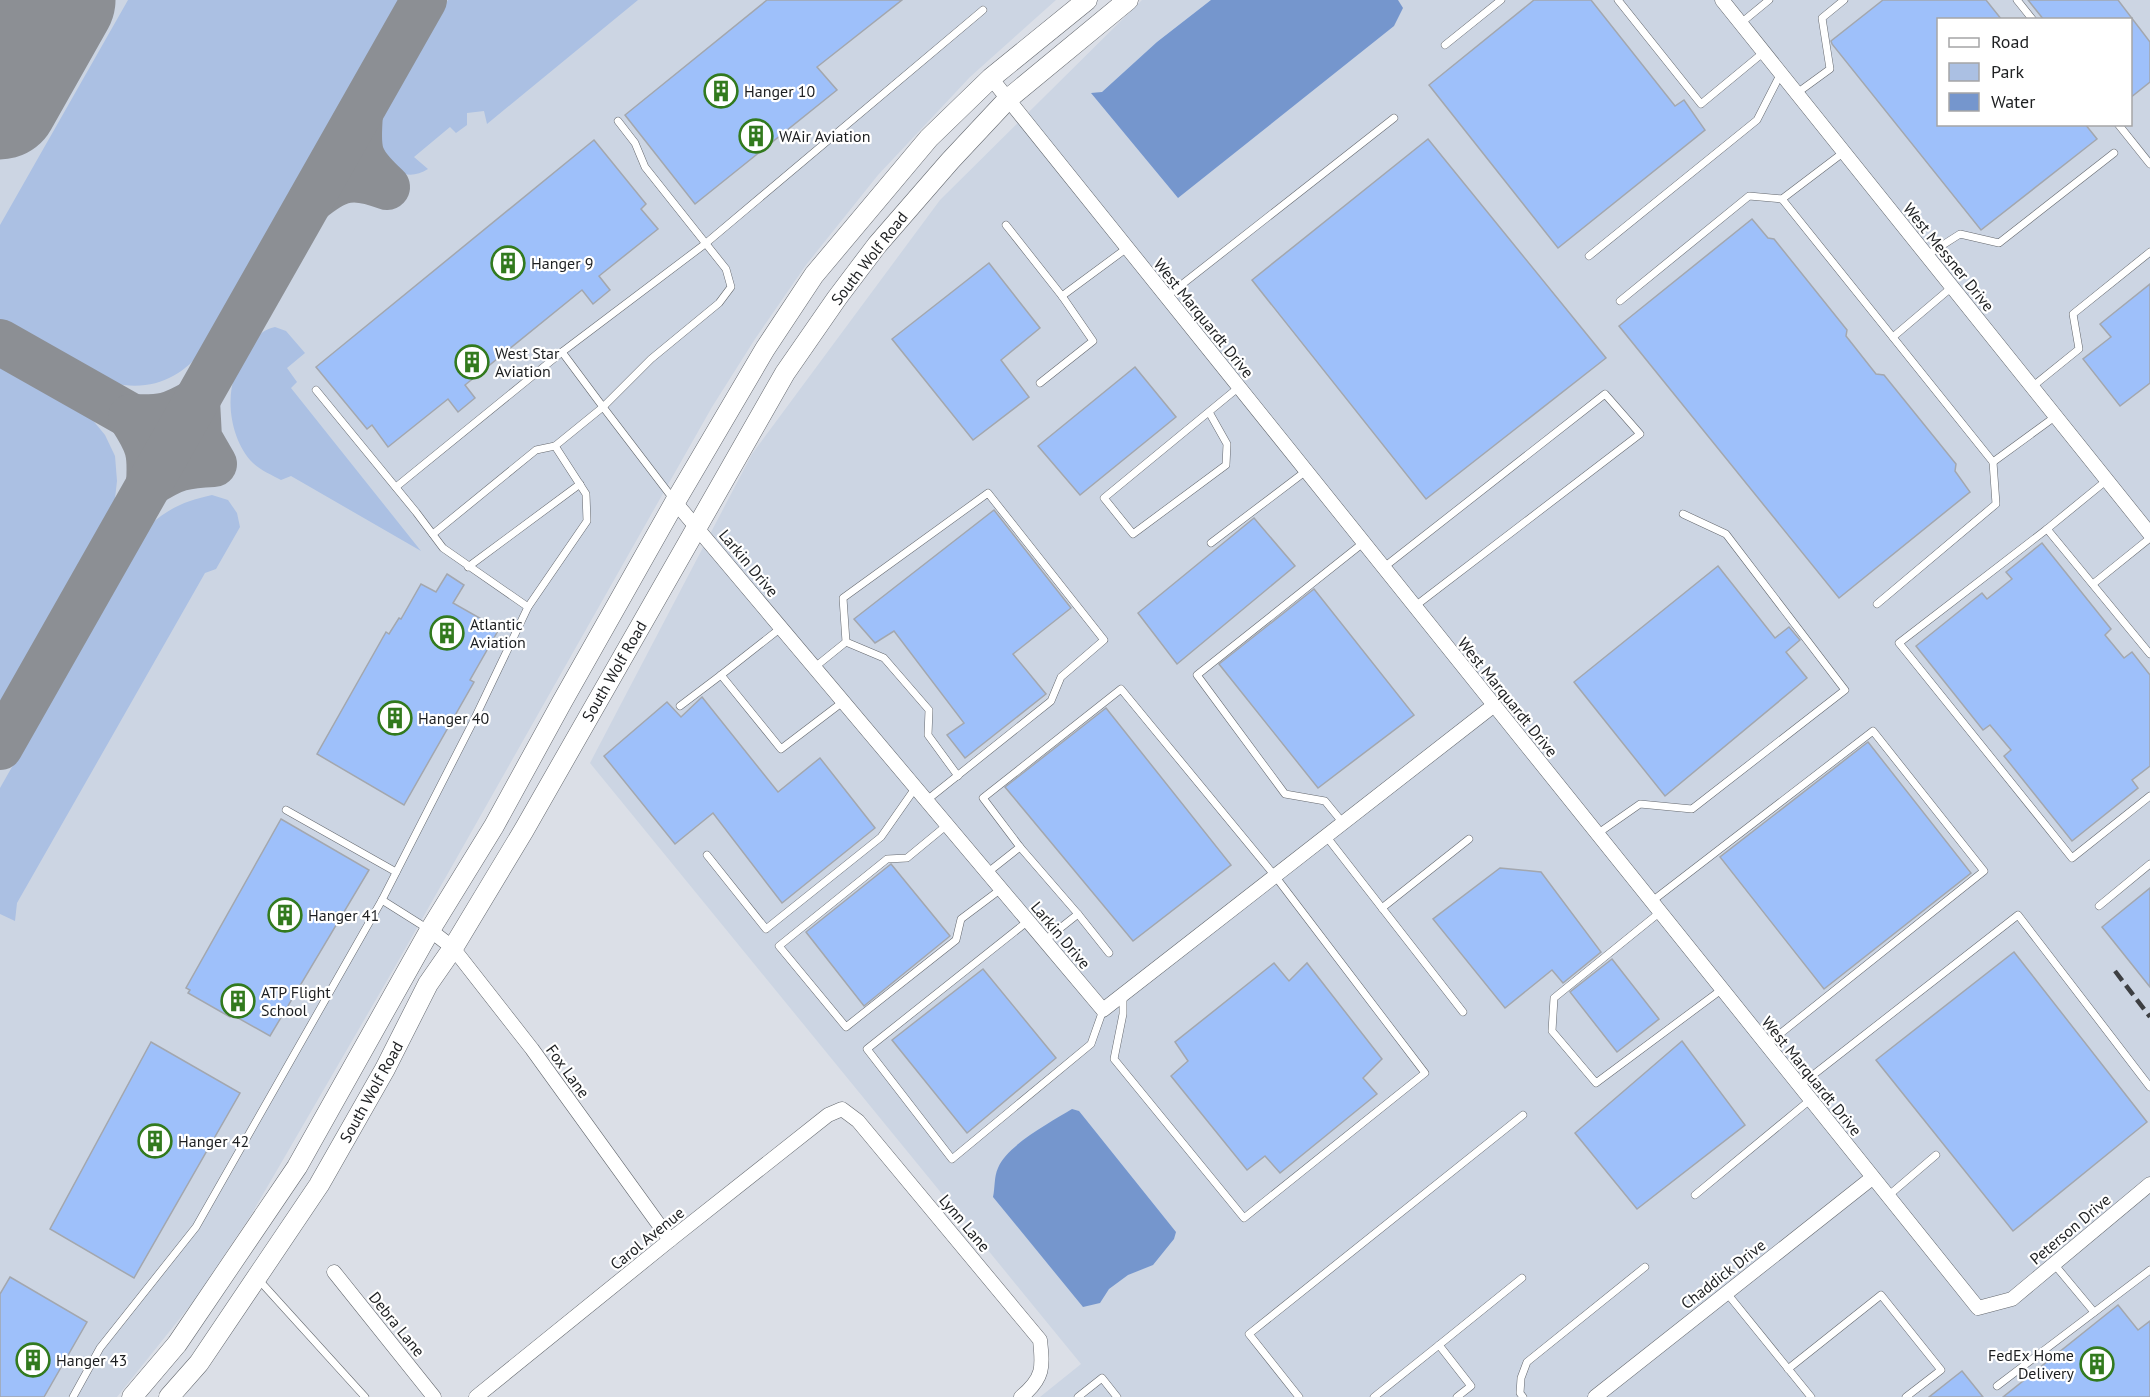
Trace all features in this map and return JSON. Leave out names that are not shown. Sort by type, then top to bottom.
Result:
[{"type":"main road","name":"South Wolf Road","points":[[132,1397],[177,1344],[297,1167],[430,930],[494,826],[675,502],[765,349],[814,275],[929,138],[991,78],[1087,0]]},
{"type":"main road","name":"South Wolf Road","points":[[169,1397],[199,1362],[318,1185],[385,1069],[428,984],[453,948],[524,830],[785,373],[837,298],[892,228],[950,161],[1008,99],[1128,0]]},
{"type":"street","name":"West Messner Drive","points":[[1722,0],[2150,536]]},
{"type":"street","name":"West Marquardt Drive","points":[[991,78],[1978,1308],[2012,1299]]},
{"type":"street","name":"Larkin Drive","points":[[675,502],[1103,1010]]},
{"type":"street","points":[[1103,1010],[1493,705]]},
{"type":"street","name":"Fox Lane","points":[[430,930],[453,948],[532,1050],[670,1240]]},
{"type":"street","name":"Carol Avenue","points":[[476,1397],[828,1115],[842,1110]]},
{"type":"street","name":"Lynn Lane","points":[[842,1110],[858,1121],[1040,1340],[1043,1368],[1030,1390],[1021,1397]]},
{"type":"street","name":"Chaddick Drive","points":[[1595,1397],[1872,1178]]},
{"type":"street","name":"Peterson Drive","points":[[2012,1299],[2150,1184]]},
{"type":"street","name":"Debra Lane","points":[[334,1272],[434,1397]]},
{"type":"lane","points":[[1445,45],[1500,0]]},
{"type":"lane","points":[[1618,0],[1701,104],[1764,52]]},
{"type":"lane","points":[[1741,23],[1769,0]]},
{"type":"lane","points":[[1797,93],[1830,69],[1822,18],[1844,0]]},
{"type":"lane","points":[[2017,0],[2031,18]]},
{"type":"lane","points":[[396,487],[562,352],[705,244],[983,10]]},
{"type":"lane","points":[[1589,256],[1757,120],[1781,73]]},
{"type":"lane","points":[[1166,297],[1394,118]]},
{"type":"lane","points":[[433,534],[536,450],[555,446],[603,407],[651,359],[720,303],[730,287],[726,269],[645,167],[635,143],[618,121]]},
{"type":"lane","points":[[2120,126],[2150,164]]},
{"type":"lane","points":[[1620,301],[1749,196],[1782,199],[1844,152]]},
{"type":"lane","points":[[1927,255],[1960,234],[1999,243],[2114,153]]},
{"type":"lane","points":[[1782,199],[1993,462],[1996,504],[1877,604]]},
{"type":"lane","points":[[1006,225],[1093,341],[1040,383]]},
{"type":"lane","points":[[1062,297],[1127,248]]},
{"type":"lane","points":[[2032,387],[2079,349],[2073,314],[2150,252]]},
{"type":"lane","points":[[1893,337],[1952,287]]},
{"type":"lane","points":[[562,352],[675,502]]},
{"type":"lane","points":[[1209,412],[1227,444],[1226,465],[1133,534],[1104,498],[1239,387]]},
{"type":"lane","points":[[316,390],[443,548],[528,608]]},
{"type":"lane","points":[[1383,568],[1605,394],[1640,434],[1414,607]]},
{"type":"lane","points":[[1993,462],[2055,416]]},
{"type":"lane","points":[[73,1397],[100,1348],[196,1227],[382,900],[528,608],[587,521],[586,494],[555,446]]},
{"type":"lane","points":[[1211,543],[1306,471]]},
{"type":"lane","points":[[2107,480],[1899,643],[2072,858],[2150,796]]},
{"type":"lane","points":[[468,567],[580,484]]},
{"type":"lane","points":[[846,642],[843,598],[988,493],[1104,640],[1061,677],[1051,701],[927,801]]},
{"type":"lane","points":[[1597,834],[1640,804],[1692,809],[1845,690],[1726,534],[1683,514]]},
{"type":"lane","points":[[2047,529],[2150,654]]},
{"type":"lane","points":[[2093,584],[2150,536]]},
{"type":"lane","points":[[1343,823],[1325,801],[1285,794],[1197,675],[1363,543]]},
{"type":"lane","points":[[680,706],[782,627]]},
{"type":"lane","points":[[814,667],[846,642]]},
{"type":"lane","points":[[846,642],[884,658],[929,710],[928,735],[957,776]]},
{"type":"lane","points":[[721,675],[781,749],[844,701]]},
{"type":"lane","points":[[1109,953],[1020,847],[983,798],[1121,688],[1275,876],[1425,1073],[1244,1218],[1114,1059],[1123,1014],[1123,995]]},
{"type":"lane","points":[[1722,990],[1596,1083],[1552,1030],[1554,998],[1655,907],[1873,731],[1984,871],[1766,1045]]},
{"type":"lane","points":[[707,855],[766,929],[881,837],[916,787]]},
{"type":"lane","points":[[286,810],[396,873]]},
{"type":"lane","points":[[947,825],[907,858],[887,859],[779,946],[846,1027],[956,940],[961,919],[1001,889]]},
{"type":"lane","points":[[1326,836],[1463,1012]]},
{"type":"lane","points":[[1382,908],[1469,839]]},
{"type":"lane","points":[[987,873],[1020,847]]},
{"type":"lane","points":[[2099,906],[2150,864]]},
{"type":"lane","points":[[382,900],[430,930]]},
{"type":"lane","points":[[1044,941],[1078,914]]},
{"type":"lane","points":[[1799,1086],[2018,915],[2150,1087]]},
{"type":"lane","points":[[1028,921],[867,1049],[952,1159],[1091,1044],[1103,1010]]},
{"type":"lane","points":[[1695,1195],[1810,1100]]},
{"type":"lane","points":[[1299,1397],[1249,1334],[1523,1115]]},
{"type":"lane","points":[[1888,1196],[1936,1155]]},
{"type":"lane","points":[[2054,1263],[2094,1312]]},
{"type":"lane","points":[[1523,1397],[1520,1393],[1521,1378],[1527,1362],[1645,1267]]},
{"type":"lane","points":[[1996,1386],[2150,1270]]},
{"type":"lane","points":[[256,1277],[365,1397]]},
{"type":"lane","points":[[1374,1397],[1522,1278]]},
{"type":"lane","points":[[1726,1292],[1811,1397]]},
{"type":"lane","points":[[1788,1369],[1881,1295],[1941,1370],[1906,1397]]},
{"type":"lane","points":[[1439,1345],[1471,1386],[1458,1397]]},
{"type":"lane","points":[[1078,1397],[1102,1378],[1117,1397]]},
{"type":"shaded area","points":[[0,0],[1056,0],[970,77],[878,175],[806,265],[755,339],[712,407],[396,965],[251,1215],[193,1302],[117,1397],[0,1397]]},
{"type":"shaded area","points":[[1142,0],[2150,0],[2150,1397],[1040,1397],[1081,1364],[590,763],[752,454],[940,200]]},
{"type":"green space","points":[[128,0],[403,0],[205,348],[176,375],[153,384],[140,386],[112,383],[95,376],[0,319],[0,225]]},
{"type":"green space","points":[[448,0],[638,0],[487,124],[484,111],[467,113],[467,125],[456,133],[450,127],[414,157],[428,169],[411,175],[403,174],[390,165],[381,151],[379,127],[381,118]]},
{"type":"green space","points":[[275,327],[286,331],[305,353],[287,368],[297,382],[291,388],[421,551],[291,476],[281,480],[266,472],[256,466],[246,454],[235,433],[232,421],[232,386],[237,370],[255,341],[261,333]]},
{"type":"green space","points":[[0,366],[91,418],[105,435],[115,456],[117,481],[114,507],[0,708]]},
{"type":"green space","points":[[212,495],[228,500],[237,513],[240,527],[216,569],[205,573],[17,903],[15,921],[0,914],[0,788],[150,525],[179,506]]},
{"type":"water","points":[[1211,0],[1398,0],[1403,8],[1394,26],[1178,198],[1091,93],[1102,92],[1157,42]]},
{"type":"water","points":[[1072,1109],[1079,1111],[1176,1232],[1174,1239],[1153,1265],[1128,1275],[1109,1289],[1100,1303],[1083,1307],[993,1197],[997,1171],[1010,1151]]},
{"type":"building","name":"Hanger 10","points":[[767,0],[902,0],[817,67],[837,90],[695,204],[625,115]]},
{"type":"building","points":[[1534,0],[1591,0],[1675,106],[1684,100],[1705,130],[1558,248],[1429,85]]},
{"type":"building","points":[[1883,0],[1986,0],[2000,18],[1937,18],[1937,126],[2087,126],[2097,139],[1981,230],[1831,41]]},
{"type":"building","points":[[2028,0],[2118,0],[2132,18],[2042,18]]},
{"type":"building","points":[[2132,18],[2150,42],[2150,82],[2132,96]]},
{"type":"building","points":[[1428,139],[1606,358],[1426,499],[1252,280]]},
{"type":"building","name":"Hanger 9","points":[[594,140],[646,204],[641,209],[658,229],[599,276],[610,290],[593,304],[582,290],[465,385],[475,398],[458,412],[448,399],[388,447],[372,425],[367,429],[316,367]]},
{"type":"building","points":[[1752,219],[1768,238],[1774,239],[1847,330],[1846,336],[1876,374],[1884,375],[1956,464],[1955,471],[1970,492],[1839,598],[1619,326]]},
{"type":"building","points":[[989,263],[1040,328],[1001,360],[1029,397],[973,440],[892,339]]},
{"type":"building","points":[[2150,284],[2150,383],[2120,406],[2083,359],[2111,337],[2100,324]]},
{"type":"building","points":[[1135,367],[1176,417],[1080,495],[1038,446]]},
{"type":"building","points":[[994,510],[1071,608],[1013,654],[1046,694],[965,758],[947,735],[964,723],[894,631],[875,643],[854,619]]},
{"type":"building","points":[[1254,518],[1295,566],[1177,664],[1138,613]]},
{"type":"building","points":[[2042,543],[2111,629],[2105,635],[2124,658],[2132,652],[2150,675],[2150,766],[2132,780],[2138,788],[2072,841],[2004,756],[2011,750],[1990,725],[1983,730],[1916,646],[1982,593],[1987,599],[2012,579],[2006,572]]},
{"type":"building","points":[[1718,566],[1775,638],[1789,627],[1800,640],[1786,652],[1807,678],[1665,796],[1574,682]]},
{"type":"building","name":"Hanger 40","points":[[447,574],[464,585],[453,603],[499,629],[470,680],[474,682],[404,805],[317,754],[386,632],[389,634],[399,618],[401,619],[421,584],[436,592]]},
{"type":"building","points":[[1314,589],[1414,715],[1318,788],[1219,664]]},
{"type":"building","points":[[702,697],[778,792],[820,758],[875,828],[782,903],[713,813],[675,844],[604,756],[667,702],[681,717]]},
{"type":"building","points":[[1106,708],[1231,865],[1133,941],[1005,787]]},
{"type":"building","points":[[1868,742],[1971,873],[1824,989],[1720,857]]},
{"type":"building","name":"Hanger 41","points":[[281,819],[369,870],[270,1036],[188,993],[190,990],[186,988]]},
{"type":"building","points":[[891,864],[950,936],[864,1006],[806,932]]},
{"type":"building","points":[[1500,868],[1541,872],[1601,952],[1563,983],[1552,970],[1505,1008],[1433,919]]},
{"type":"building","points":[[2150,888],[2150,987],[2102,927]]},
{"type":"building","points":[[2014,952],[2147,1122],[2013,1231],[1876,1060]]},
{"type":"building","points":[[1612,959],[1659,1019],[1617,1052],[1570,992]]},
{"type":"building","points":[[1274,963],[1289,981],[1307,963],[1382,1059],[1363,1078],[1377,1094],[1280,1173],[1265,1156],[1247,1170],[1171,1076],[1188,1061],[1175,1042]]},
{"type":"building","points":[[983,969],[1056,1058],[967,1133],[892,1040]]},
{"type":"building","points":[[1682,1041],[1745,1125],[1637,1209],[1575,1133]]},
{"type":"building","name":"Hanger 42","points":[[151,1042],[240,1093],[134,1278],[50,1229]]},
{"type":"building","name":"Hanger 43","points":[[10,1277],[87,1322],[44,1397],[0,1397],[0,1294]]},
{"type":"building","name":"FedEx Home Delivery","points":[[2118,1305],[2138,1330],[2150,1321],[2150,1397],[2003,1397]]},
{"type":"building","name":"FedEx Home Delivery","points":[[1962,1371],[1983,1397],[1929,1397]]},
{"type":"taxiway","points":[[0,747],[424,0]]},
{"type":"taxiway","points":[[311,200],[330,186],[347,180],[365,180],[387,187],[370,170],[362,155],[359,138],[360,114]]},
{"type":"taxiway","points":[[0,342],[159,432]]},
{"type":"taxiway","points":[[197,401],[199,438],[214,464],[180,468],[149,484],[148,449],[131,417],[166,415],[197,401]]},
{"type":"runway","points":[[0,101],[57,0]]},
{"type":"railway","points":[[2115,971],[2150,1017]]},
{"type":"place","name":"Hanger 10","points":[[721,91]]},
{"type":"place","name":"WAir Aviation","points":[[756,136]]},
{"type":"place","name":"Hanger 9","points":[[508,263]]},
{"type":"place","name":"West Star Aviation","points":[[472,362]]},
{"type":"place","name":"Atlantic Aviation","points":[[447,633]]},
{"type":"place","name":"Hanger 40","points":[[395,718]]},
{"type":"place","name":"Hanger 41","points":[[285,915]]},
{"type":"place","name":"ATP Flight School","points":[[238,1001]]},
{"type":"place","name":"Hanger 42","points":[[155,1141]]},
{"type":"place","name":"Hanger 43","points":[[33,1360]]},
{"type":"place","name":"FedEx Home Delivery","points":[[2097,1364]]}]
